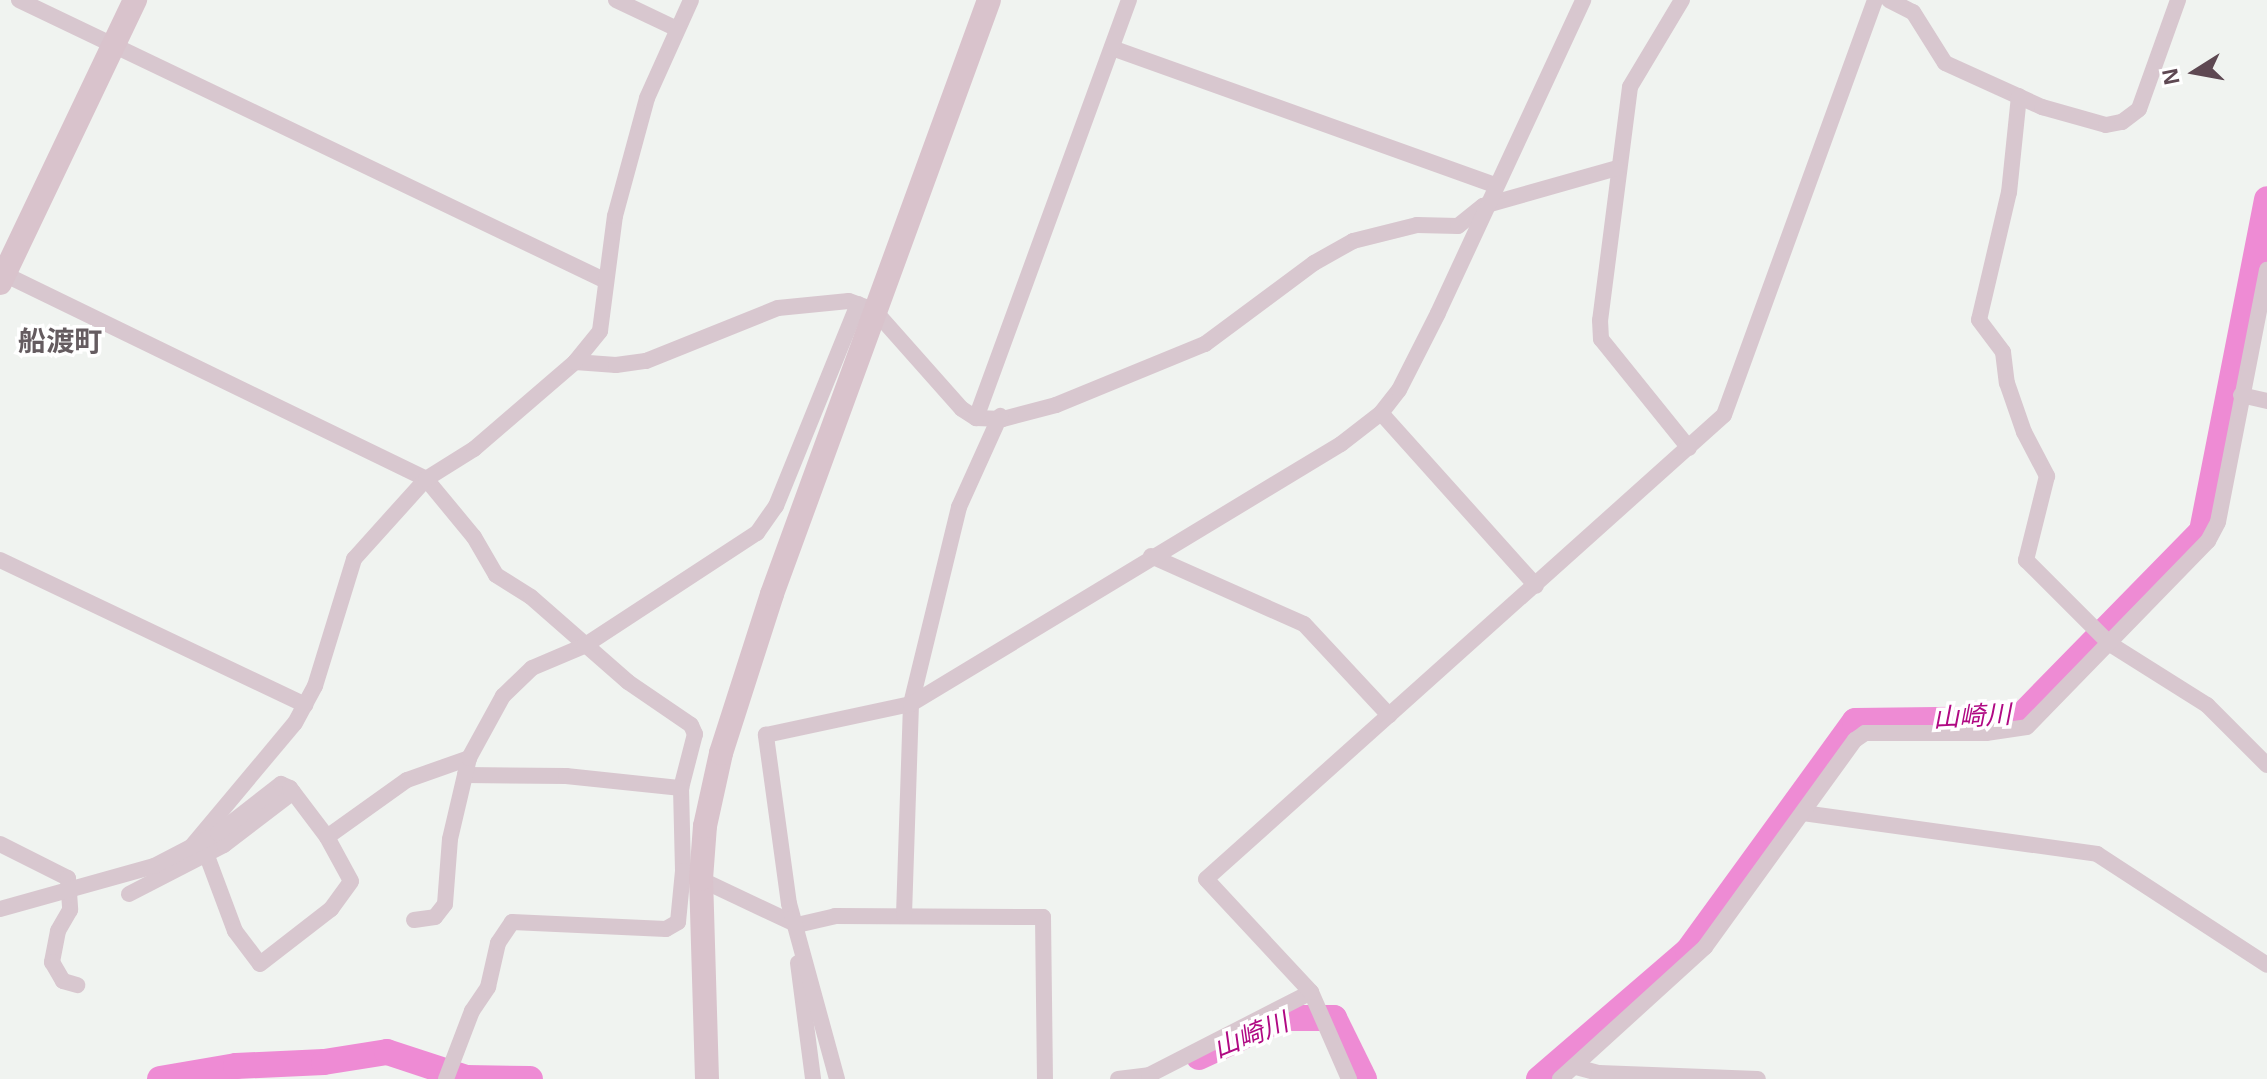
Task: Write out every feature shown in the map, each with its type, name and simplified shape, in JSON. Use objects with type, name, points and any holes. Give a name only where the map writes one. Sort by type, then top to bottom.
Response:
[{"type":"street","points":[[19,0],[604,280]]},
{"type":"street","points":[[135,0],[1,277],[426,479],[474,537],[496,575],[531,597],[584,646],[691,725],[695,734],[681,788],[692,875],[707,1079]]},
{"type":"street","points":[[616,0],[675,28]]},
{"type":"street","points":[[192,846],[305,705],[350,565],[426,479],[474,449],[575,362],[600,331],[604,280],[647,98],[675,28],[691,0]]},
{"type":"street","points":[[414,920],[435,917],[445,904],[450,839],[469,758],[515,679],[584,646],[741,544],[768,520],[866,307],[989,0]]},
{"type":"street","points":[[976,418],[1129,0]]},
{"type":"street","points":[[837,1079],[789,904],[766,735],[911,704],[1151,556],[1341,444],[1381,413],[1399,390],[1438,313],[1483,206],[1583,0]]},
{"type":"street","points":[[1682,0],[1630,87],[1617,168],[1601,339],[1689,448]]},
{"type":"street","points":[[1349,1079],[1311,992],[1206,879],[1724,415],[1739,382],[1875,0]]},
{"type":"street","points":[[1889,0],[1913,12],[1945,63],[2019,96],[2099,124],[2122,122],[2139,109],[2148,93],[2178,0]]},
{"type":"street","points":[[1112,48],[1494,185]]},
{"type":"street","points":[[2019,96],[2009,192],[1979,320],[2003,352],[2020,420],[2047,476],[2026,560],[2110,643],[2207,705],[2267,765]]},
{"type":"street","points":[[575,362],[616,365],[646,361],[778,308],[866,307],[962,409],[976,418],[1000,416],[1056,405],[1205,344],[1314,263],[1353,241],[1417,225],[1458,226],[1483,206],[1617,168]]},
{"type":"street","points":[[1560,1079],[1696,958],[1865,733],[1986,733],[2027,727],[2215,530],[2267,270]]},
{"type":"street","points":[[448,1074],[472,1011],[488,987],[498,943],[512,922],[666,929],[678,922],[705,826],[721,753],[866,307]]},
{"type":"street","points":[[2241,395],[2267,401]]},
{"type":"street","points":[[1381,413],[1536,586]]},
{"type":"street","points":[[904,915],[911,704],[959,507],[1000,416]]},
{"type":"street","points":[[1151,556],[1304,624],[1389,715]]},
{"type":"street","points":[[0,560],[305,705]]},
{"type":"street","points":[[327,837],[407,780],[469,758]]},
{"type":"street","points":[[465,775],[566,776],[681,788]]},
{"type":"street","points":[[0,909],[154,866],[218,833],[281,784],[293,792],[327,837],[351,881],[331,909],[260,964],[235,931],[207,856]]},
{"type":"street","points":[[129,894],[207,856],[293,792]]},
{"type":"street","points":[[1803,813],[2097,854],[2267,965]]},
{"type":"street","points":[[0,844],[68,878],[70,910],[58,931],[52,962],[63,981],[77,985]]},
{"type":"street","points":[[692,875],[797,925],[835,916],[1043,917],[1045,1079]]},
{"type":"street","points":[[797,925],[813,1079]]},
{"type":"street","points":[[1118,1079],[1149,1075],[1311,992]]},
{"type":"street","points":[[1576,1067],[1599,1073],[1758,1079]]},
{"type":"waterway","name":"山崎川","points":[[1539,1079],[1688,951],[1855,721],[2018,719],[2202,531],[2267,199]]},
{"type":"waterway","name":"山崎川","points":[[1199,1057],[1283,1018],[1334,1018],[1364,1079]]},
{"type":"waterway","name":"山崎川","points":[[160,1079],[236,1066],[324,1062],[387,1052],[466,1078],[530,1079]]},
{"type":"district","name":"船渡町","points":[[60,342]]}]
